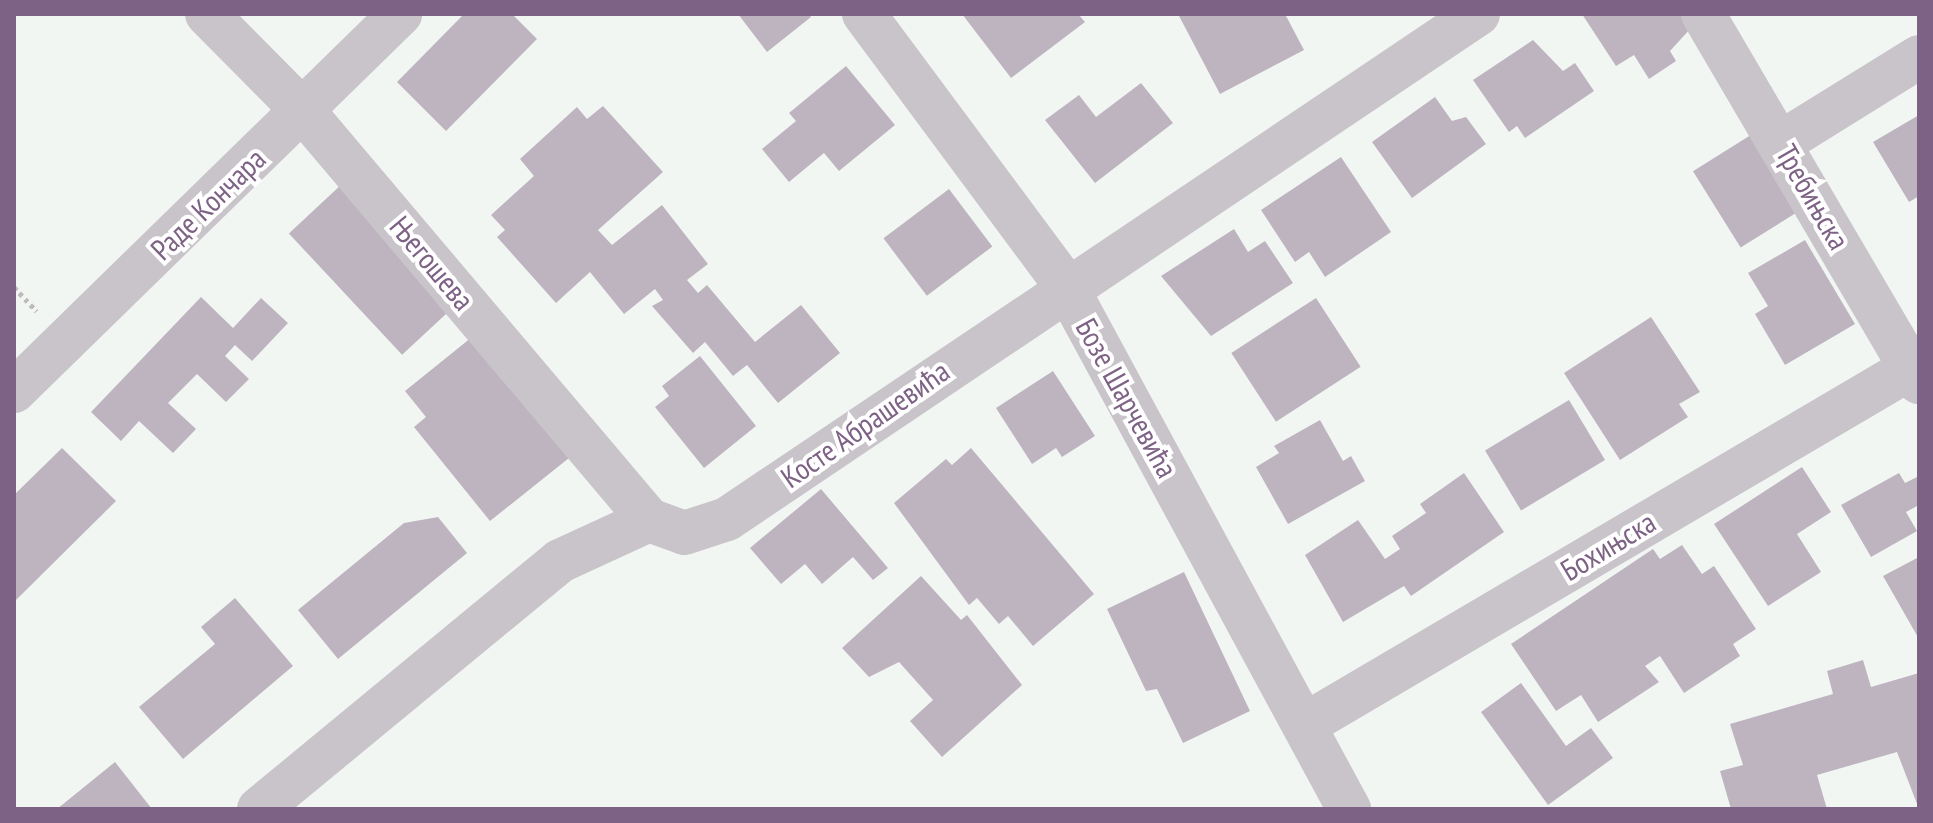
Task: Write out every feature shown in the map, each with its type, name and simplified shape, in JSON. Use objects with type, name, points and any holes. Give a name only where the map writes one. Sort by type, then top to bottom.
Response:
[{"type":"street","name":"Његошева","points":[[207,14],[304,112],[649,520]]},
{"type":"street","name":"Раде Кончара","points":[[14,391],[304,112],[400,14]]},
{"type":"street","name":"Бозе Шарчевића","points":[[864,14],[1066,286],[1306,724],[1349,809]]},
{"type":"street","name":"Косте Абрашевића","points":[[649,520],[684,533],[727,519],[1066,286],[1478,14]]},
{"type":"street","name":"Требињска","points":[[1703,14],[1782,142],[1915,375]]},
{"type":"street","points":[[1782,142],[1919,57]]},
{"type":"street","name":"Бохињска","points":[[1306,724],[1915,375]]},
{"type":"street","points":[[259,809],[560,561],[649,520]]},
{"type":"building","points":[[464,14],[512,14],[537,39],[446,131],[397,82]]},
{"type":"building","points":[[738,14],[809,14],[811,17],[767,52]]},
{"type":"building","points":[[962,14],[1078,14],[1085,22],[1011,78]]},
{"type":"building","points":[[1178,14],[1285,14],[1304,50],[1220,94]]},
{"type":"building","points":[[1582,14],[1681,14],[1691,28],[1670,51],[1676,61],[1649,79],[1634,55],[1616,66]]},
{"type":"building","points":[[1533,40],[1563,71],[1575,63],[1594,91],[1525,138],[1517,126],[1509,132],[1473,80]]},
{"type":"building","points":[[846,66],[895,125],[839,171],[824,153],[789,182],[762,149],[796,121],[789,113]]},
{"type":"building","points":[[1141,83],[1173,123],[1095,183],[1045,120],[1079,95],[1096,117]]},
{"type":"building","points":[[1435,97],[1452,121],[1466,117],[1486,144],[1412,198],[1372,142]]},
{"type":"building","points":[[603,106],[663,172],[598,230],[612,245],[662,205],[708,264],[687,280],[698,293],[707,285],[755,342],[801,305],[840,353],[778,403],[747,365],[733,376],[705,342],[693,353],[652,306],[663,300],[655,289],[624,314],[590,272],[556,303],[497,237],[505,230],[491,215],[534,176],[520,159],[577,107],[587,119]]},
{"type":"building","points":[[1919,115],[1919,196],[1909,202],[1873,142]]},
{"type":"building","points":[[1754,133],[1802,209],[1741,247],[1693,171]]},
{"type":"building","points":[[1341,157],[1391,232],[1325,277],[1309,252],[1295,262],[1261,210]]},
{"type":"building","points":[[343,183],[456,304],[402,355],[289,233]]},
{"type":"building","points":[[949,189],[992,247],[927,296],[884,238]]},
{"type":"building","points":[[1234,229],[1248,252],[1265,241],[1293,283],[1211,336],[1161,276]]},
{"type":"building","points":[[1805,240],[1855,324],[1785,365],[1755,314],[1768,306],[1748,273]]},
{"type":"building","points":[[201,297],[233,328],[261,298],[288,323],[252,361],[235,345],[225,356],[249,379],[226,402],[197,374],[168,403],[196,429],[173,453],[139,421],[121,441],[91,412]]},
{"type":"building","points":[[1316,298],[1361,367],[1276,422],[1231,353]]},
{"type":"building","points":[[1651,317],[1700,392],[1679,404],[1688,417],[1620,460],[1564,373]]},
{"type":"building","points":[[472,337],[569,458],[490,521],[414,427],[426,417],[405,391]]},
{"type":"building","points":[[700,356],[756,426],[704,468],[655,407],[669,396],[662,386]]},
{"type":"building","points":[[1053,371],[1095,436],[1062,457],[1056,448],[1032,464],[996,408]]},
{"type":"building","points":[[1569,400],[1605,460],[1521,510],[1485,450]]},
{"type":"building","points":[[1320,420],[1343,461],[1351,456],[1365,481],[1288,524],[1256,467],[1279,453],[1274,446]]},
{"type":"building","points":[[62,448],[116,501],[14,602],[14,495]]},
{"type":"building","points":[[971,448],[1094,594],[1033,646],[1008,616],[999,624],[977,598],[969,605],[894,503],[946,459],[952,465]]},
{"type":"building","points":[[1802,467],[1831,512],[1797,534],[1821,572],[1768,606],[1714,524]]},
{"type":"building","points":[[1464,473],[1504,532],[1411,596],[1404,586],[1343,622],[1305,555],[1358,520],[1385,559],[1400,549],[1392,536],[1426,513],[1420,504]]},
{"type":"building","points":[[1899,473],[1905,483],[1919,476],[1919,505],[1906,512],[1917,531],[1871,557],[1841,505]]},
{"type":"building","points":[[821,489],[888,568],[873,580],[853,557],[822,584],[805,564],[781,584],[750,548]]},
{"type":"building","points":[[438,517],[467,553],[338,659],[298,610],[404,523]]},
{"type":"building","points":[[1682,545],[1702,574],[1714,566],[1756,629],[1733,644],[1740,656],[1684,693],[1660,656],[1645,666],[1659,682],[1598,722],[1581,695],[1556,711],[1511,644],[1653,549],[1660,559]]},
{"type":"building","points":[[1919,557],[1919,639],[1883,576]]},
{"type":"building","points":[[1184,572],[1250,711],[1183,743],[1157,689],[1146,691],[1107,609]]},
{"type":"building","points":[[921,576],[961,620],[967,615],[1022,685],[942,757],[910,721],[933,700],[899,662],[869,677],[842,648]]},
{"type":"building","points":[[235,598],[293,666],[183,759],[139,707],[215,644],[201,627]]},
{"type":"building","points":[[1863,660],[1871,687],[1919,673],[1919,809],[1897,752],[1817,775],[1827,809],[1731,809],[1720,771],[1743,765],[1730,724],[1833,694],[1827,671]]},
{"type":"building","points":[[1521,683],[1566,746],[1591,728],[1613,758],[1548,805],[1481,712]]},
{"type":"building","points":[[115,762],[152,809],[57,809]]}]
